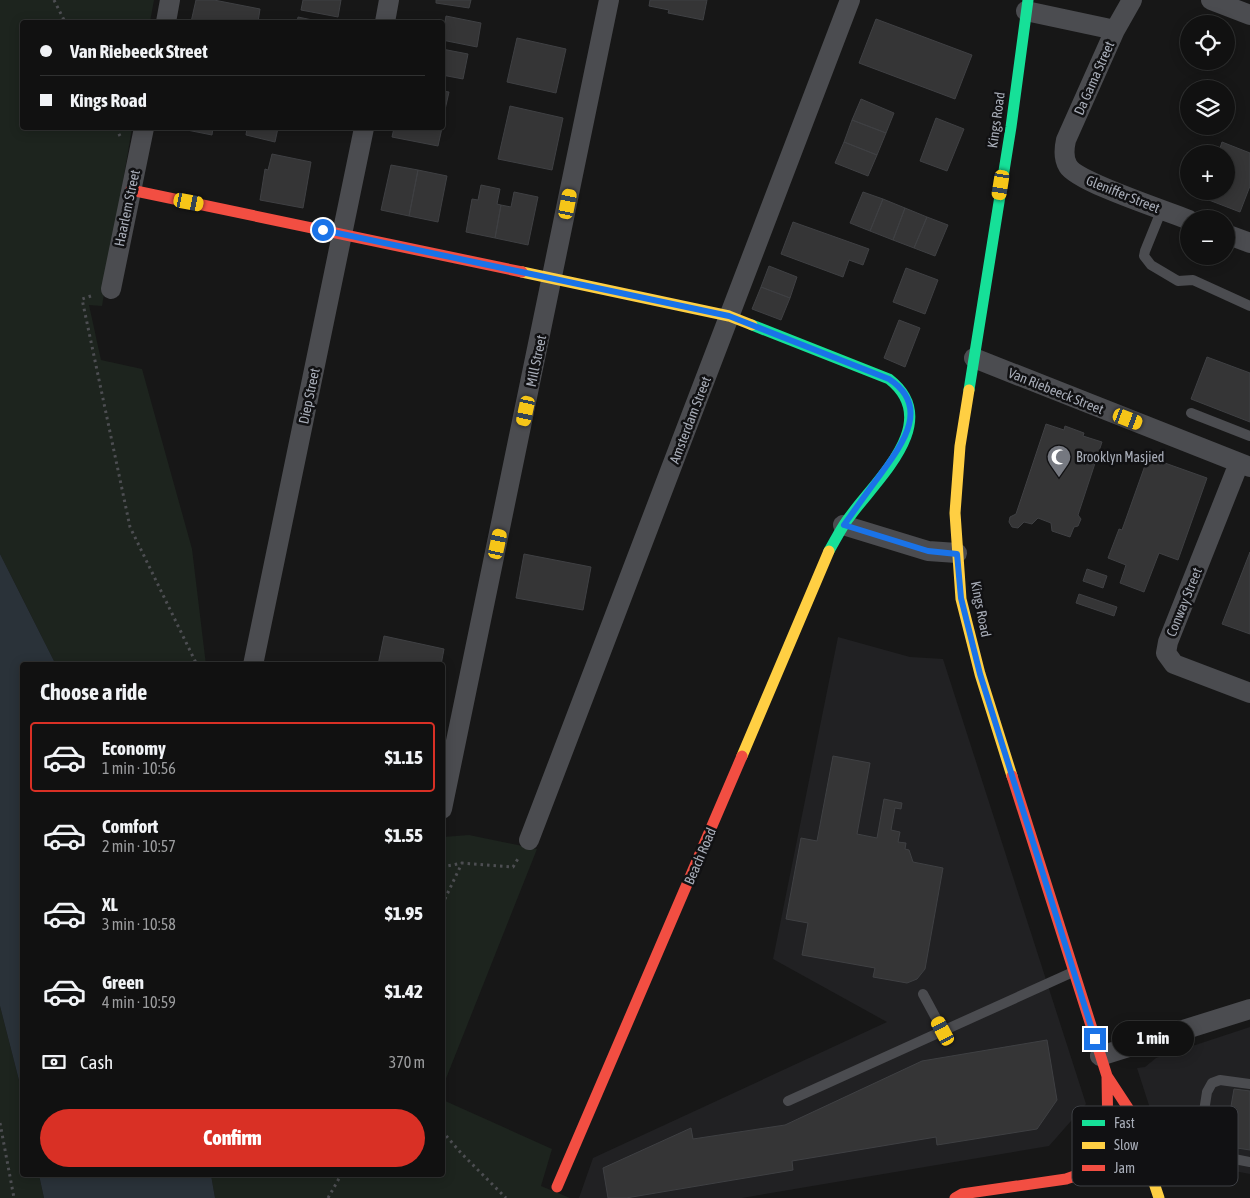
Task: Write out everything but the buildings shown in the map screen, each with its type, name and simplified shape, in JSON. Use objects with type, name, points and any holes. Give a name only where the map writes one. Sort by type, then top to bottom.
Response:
[{"type":"street","points":[[166,20],[170,0]]},
{"type":"street","points":[[385,20],[390,0]]},
{"type":"street","name":"Mill Street","points":[[445,796],[610,0]]},
{"type":"street","name":"Amsterdam Street","points":[[529,840],[850,0]]},
{"type":"street","name":"Da Gama Street","points":[[1064,158],[1066,140],[1116,30],[1132,0]]},
{"type":"street","points":[[1211,0],[1250,15]]},
{"type":"street","points":[[1027,5],[1116,30]]},
{"type":"street","name":"Kings Road","points":[[1027,5],[1011,127],[956,483],[957,554],[961,598],[980,674],[1100,1056],[1107,1076],[1127,1106]]},
{"type":"street","name":"Haarlem Street","points":[[111,289],[144,130]]},
{"type":"street","name":"Diep Street","points":[[254,662],[364,130]]},
{"type":"street","name":"Gleniffer Street","points":[[1064,158],[1068,167],[1075,174],[1180,216]]},
{"type":"street","points":[[131,190],[729,316]]},
{"type":"street","points":[[1235,238],[1250,244]]},
{"type":"street","name":"Beach Road","points":[[557,1187],[692,876],[825,559],[844,525],[907,436],[910,416],[909,406],[902,391],[889,379],[729,316]]},
{"type":"street","name":"Van Riebeeck Street","points":[[974,358],[1245,465]]},
{"type":"street","name":"Conway Street","points":[[1245,465],[1168,642],[1166,653],[1174,664],[1250,693]]},
{"type":"street","points":[[844,525],[928,551],[957,554]]},
{"type":"street","points":[[1100,1056],[1250,1010]]},
{"type":"street","points":[[1107,1076],[1107,1106]]},
{"type":"street","points":[[955,1198],[962,1194],[1072,1177]]},
{"type":"street","name":"Kings Road","points":[[1155,1186],[1159,1198]]},
{"type":"lane","points":[[1162,209],[1145,252],[1144,258],[1148,263],[1178,280],[1193,280],[1249,309]]},
{"type":"lane","points":[[1191,413],[1250,436]]},
{"type":"lane","points":[[788,1101],[1074,972]]},
{"type":"lane","points":[[924,994],[943,1031]]},
{"type":"lane","points":[[1205,1106],[1207,1092],[1212,1083],[1220,1080],[1250,1084]]},
{"type":"path","points":[[54,0],[64,20]]},
{"type":"path","points":[[111,289],[82,299],[130,527],[196,662]]},
{"type":"path","points":[[445,866],[462,863],[513,867],[529,840]]},
{"type":"path","points":[[445,899],[462,863]]},
{"type":"path","points":[[0,1123],[14,1198]]},
{"type":"path","points":[[445,1135],[461,1154],[506,1198]]},
{"type":"path","points":[[328,1198],[340,1177]]},
{"type":"shaded area","points":[[0,0],[154,0],[150,20],[20,20],[20,130],[132,130],[102,306],[89,305],[101,360],[142,369],[192,549],[206,662],[54,662],[0,554]]},
{"type":"shaded area","points":[[0,554],[54,662],[20,662],[20,1084],[0,1006]]},
{"type":"shaded area","points":[[838,637],[910,657],[943,659],[1086,1104],[1084,1106],[1072,1106],[1072,1120],[1049,1146],[742,1198],[579,1198],[593,1158],[887,1022],[773,959]]},
{"type":"shaded area","points":[[469,835],[537,849],[445,1081],[445,837]]},
{"type":"shaded area","points":[[0,1006],[20,1084],[20,1177],[39,1177],[44,1198],[0,1198]]},
{"type":"shaded area","points":[[1250,1027],[1250,1174],[1238,1172],[1238,1106],[1149,1106],[1137,1068],[1145,1067],[1156,1058]]},
{"type":"shaded area","points":[[445,1101],[552,1149],[541,1186],[570,1198],[215,1198],[211,1177],[445,1177]]},
{"type":"shaded area","points":[[39,1177],[211,1177],[215,1198],[44,1198]]},
{"type":"traffic: fast","points":[[969,390],[1011,127],[1028,0]]},
{"type":"traffic: fast","points":[[752,325],[889,379],[904,395],[910,413],[908,431],[900,449],[889,467],[848,519],[829,551]]},
{"type":"traffic: slow","points":[[522,272],[729,316],[752,325]]},
{"type":"traffic: slow","points":[[969,390],[960,446],[955,513],[961,599],[980,674],[1012,776]]},
{"type":"traffic: slow","points":[[742,756],[829,551]]},
{"type":"traffic: slow","points":[[1155,1186],[1159,1198]]},
{"type":"traffic: jam","points":[[131,190],[522,272]]},
{"type":"traffic: jam","points":[[557,1187],[742,756]]},
{"type":"traffic: jam","points":[[1012,776],[1107,1076],[1127,1106]]},
{"type":"traffic: jam","points":[[1107,1076],[1107,1106]]},
{"type":"traffic: jam","points":[[955,1198],[962,1194],[1072,1177]]},
{"type":"place","name":"Brooklyn Masjied","points":[[1059,478]]},
{"type":"route","points":[[323,230],[729,316],[889,379],[899,386],[909,406],[910,426],[907,436],[844,525],[928,551],[957,554],[961,598],[980,674],[1095,1039]]}]
